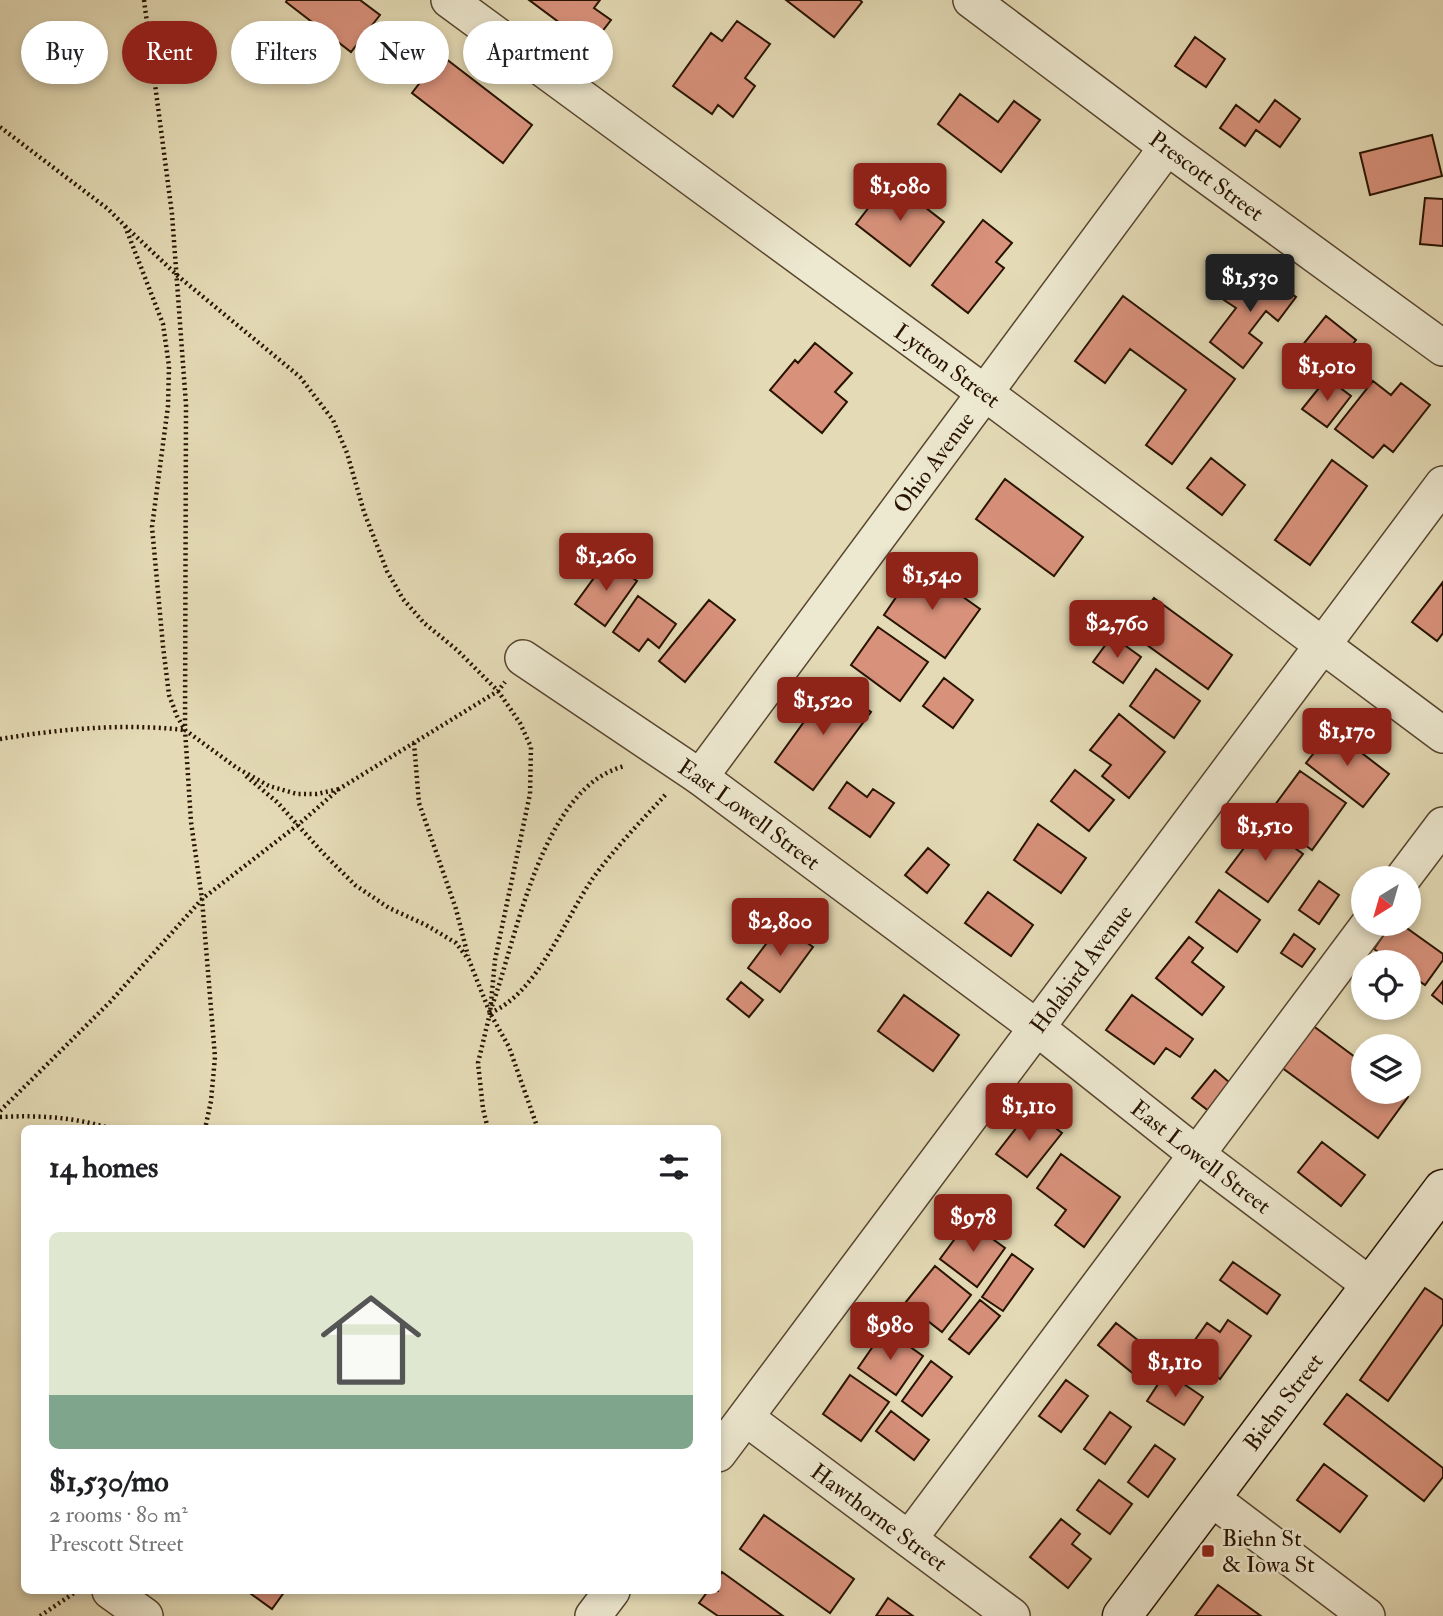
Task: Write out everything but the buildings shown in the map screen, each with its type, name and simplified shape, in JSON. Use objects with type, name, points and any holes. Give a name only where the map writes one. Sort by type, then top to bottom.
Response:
[{"type":"street","name":"Lytton Street","points":[[449,0],[985,393],[1443,735]]},
{"type":"street","name":"Prescott Street","points":[[971,0],[1443,348]]},
{"type":"street","name":"Ohio Avenue","points":[[685,766],[985,393],[1167,147]]},
{"type":"street","name":"Holabird Avenue","points":[[721,1450],[1443,484]]},
{"type":"street","name":"East Lowell Street","points":[[523,657],[685,766],[1036,1027],[1196,1154],[1370,1285]]},
{"type":"street","points":[[1412,866],[1443,825]]},
{"type":"street","points":[[909,1539],[1359,936]]},
{"type":"street","name":"Biehn Street","points":[[1122,1616],[1370,1285],[1438,1208]]},
{"type":"street","name":"Hawthorne Street","points":[[746,1418],[1012,1616]]},
{"type":"street","points":[[1210,1498],[1367,1616]]},
{"type":"street","points":[[114,1594],[145,1616]]},
{"type":"street","points":[[593,1616],[610,1594]]},
{"type":"path","points":[[144,0],[178,276],[186,405],[185,730],[191,822],[202,900],[215,1057],[206,1125]]},
{"type":"path","points":[[0,127],[108,209],[178,276],[300,377],[333,421],[347,453],[364,512],[387,571],[402,599],[424,624],[457,650],[498,691],[520,723],[531,747],[530,794],[495,960],[490,1013]]},
{"type":"path","points":[[125,226],[163,324],[169,366],[168,406],[152,527],[169,695],[185,730],[237,768],[277,802],[355,885],[389,908],[456,943],[469,960]]},
{"type":"path","points":[[0,1111],[110,1002],[202,900],[340,789],[498,691],[523,657]]},
{"type":"path","points":[[0,740],[46,731],[89,728],[185,730]]},
{"type":"path","points":[[414,743],[419,803],[456,909],[469,960],[490,1013],[509,1047],[537,1125]]},
{"type":"path","points":[[487,1125],[478,1063],[490,1013],[507,966],[533,873],[564,814],[587,786],[610,769],[635,763],[685,766]]},
{"type":"path","points":[[490,1013],[504,1007],[521,991],[544,960],[594,877],[685,766]]},
{"type":"path","points":[[237,768],[269,786],[297,794],[317,794],[340,789]]},
{"type":"path","points":[[0,1117],[46,1117],[83,1120],[99,1125]]},
{"type":"path","points":[[40,1616],[73,1594]]},
{"type":"place","name":"Biehn St & Iowa St","points":[[1208,1551]]}]
